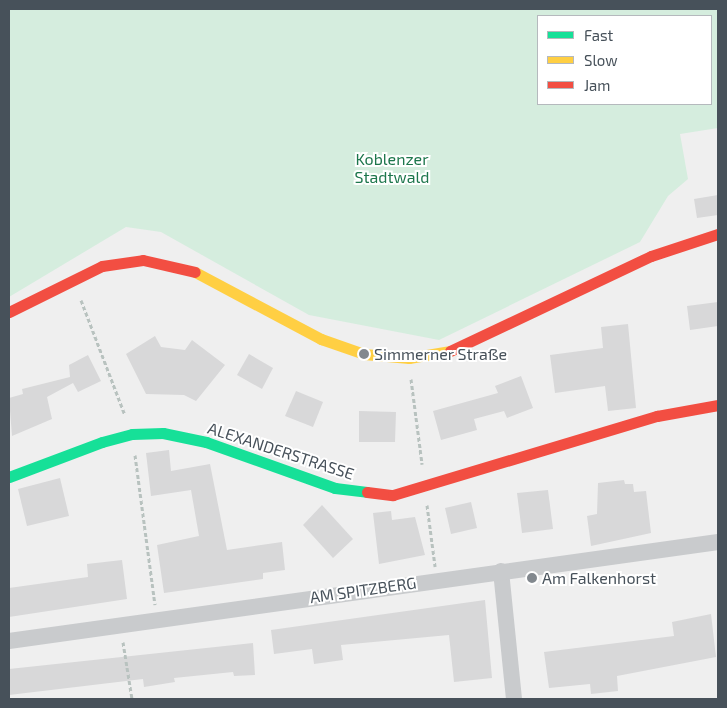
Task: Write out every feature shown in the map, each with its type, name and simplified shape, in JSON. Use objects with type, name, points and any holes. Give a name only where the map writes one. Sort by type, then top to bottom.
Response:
[{"type":"street","points":[[9,312],[102,266],[143,260],[174,264],[212,278],[321,339],[364,354],[408,358],[444,353],[497,332],[651,256],[718,234]]},
{"type":"street","name":"ALEXANDERSTRASSE","points":[[9,477],[117,438],[163,433],[206,442],[335,488],[393,495],[658,416],[718,405]]},
{"type":"street","name":"AM SPITZBERG","points":[[9,641],[718,542]]},
{"type":"street","points":[[501,571],[514,699]]},
{"type":"path","points":[[148,548],[157,621]]},
{"type":"path","points":[[121,626],[132,699]]},
{"type":"green space","name":"Koblenzer Stadtwald","points":[[9,9],[718,9],[718,128],[680,134],[688,179],[668,196],[640,242],[439,340],[309,315],[161,232],[126,227],[9,297]]},
{"type":"building","points":[[718,195],[718,215],[697,218],[694,199]]},
{"type":"building","points":[[718,302],[718,326],[690,330],[687,306]]},
{"type":"building","points":[[628,324],[636,408],[608,411],[605,386],[555,393],[550,355],[603,348],[601,327]]},
{"type":"building","points":[[155,336],[161,347],[185,350],[192,340],[225,365],[196,401],[184,395],[146,394],[126,354]]},
{"type":"building","points":[[249,354],[273,368],[262,389],[237,375]]},
{"type":"building","points":[[88,355],[101,381],[78,392],[73,383],[47,397],[52,419],[12,436],[9,398],[23,394],[22,389],[70,377],[69,365]]},
{"type":"building","points":[[521,376],[533,408],[507,418],[504,411],[474,419],[477,430],[441,440],[433,411],[498,393],[495,386]]},
{"type":"building","points":[[296,391],[323,402],[313,427],[285,416]]},
{"type":"building","points":[[359,411],[396,412],[395,442],[359,442]]},
{"type":"building","points":[[169,450],[171,471],[210,464],[227,550],[282,542],[285,570],[263,573],[263,579],[164,593],[157,545],[199,536],[191,490],[151,496],[146,453]]},
{"type":"building","points":[[60,478],[69,516],[27,526],[18,489]]},
{"type":"building","points":[[624,480],[625,484],[633,484],[634,492],[646,491],[651,533],[591,546],[587,516],[597,514],[598,483]]},
{"type":"building","points":[[548,490],[553,529],[522,533],[517,493]]},
{"type":"building","points":[[471,502],[477,528],[451,534],[445,508]]},
{"type":"building","points":[[322,505],[353,539],[333,558],[303,525]]},
{"type":"building","points":[[391,511],[392,520],[415,517],[425,555],[379,564],[373,513]]},
{"type":"building","points":[[122,560],[127,599],[9,617],[9,588],[88,577],[87,564]]},
{"type":"building","points":[[485,600],[492,678],[454,682],[449,635],[341,645],[343,660],[314,664],[312,649],[274,654],[271,630]]},
{"type":"building","points":[[711,614],[716,657],[617,676],[618,691],[591,694],[590,684],[549,688],[544,652],[674,636],[672,622]]},
{"type":"building","points":[[253,643],[255,675],[234,676],[233,672],[174,678],[175,682],[144,687],[143,679],[9,695],[9,669]]},
{"type":"traffic: fast","points":[[9,477],[102,442],[132,434],[163,433],[206,442],[335,488],[367,492]]},
{"type":"traffic: slow","points":[[195,272],[321,339],[364,354],[409,358],[450,351]]},
{"type":"traffic: jam","points":[[450,351],[651,256],[718,234]]},
{"type":"traffic: jam","points":[[9,312],[102,266],[143,260],[195,272]]},
{"type":"traffic: jam","points":[[367,492],[393,495],[657,416],[718,405]]},
{"type":"place","name":"Simmerner Straße","points":[[364,354]]},
{"type":"place","name":"Am Falkenhorst","points":[[532,578]]}]
